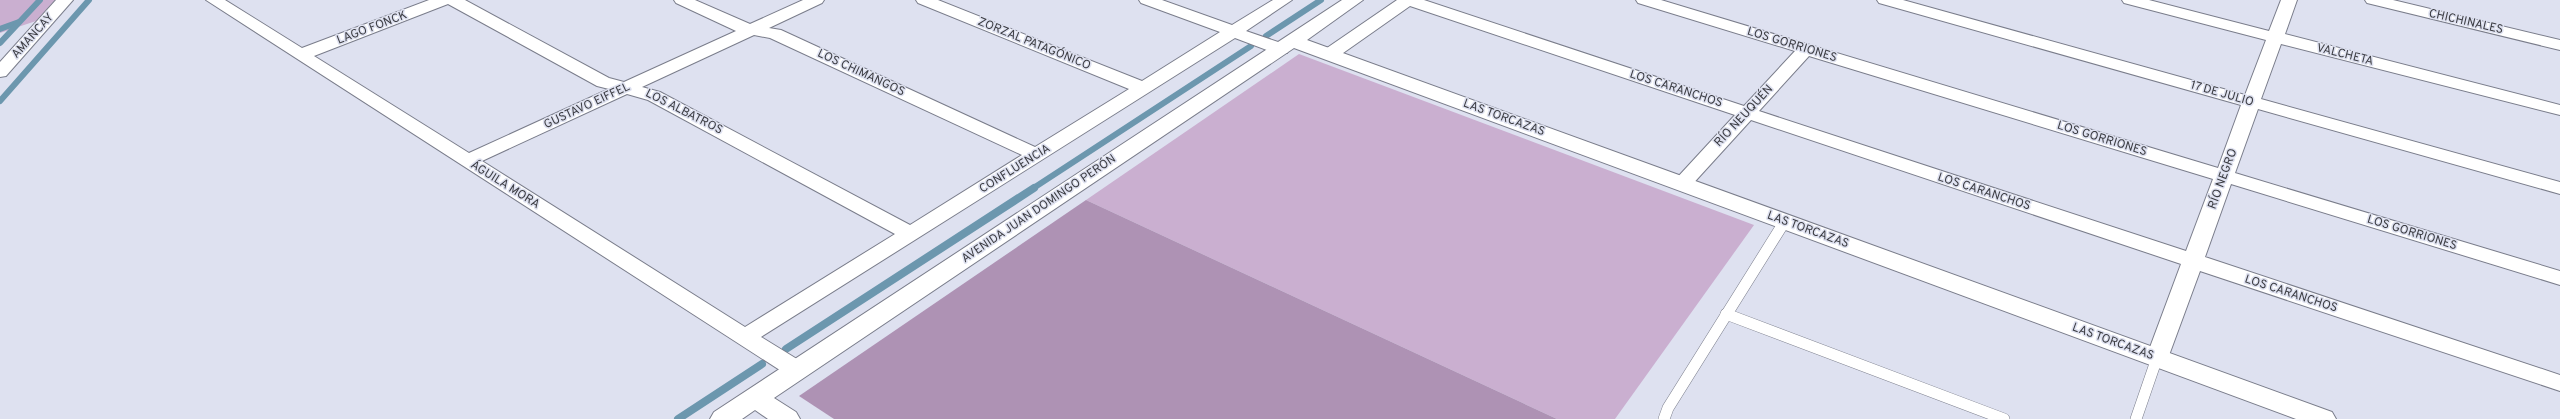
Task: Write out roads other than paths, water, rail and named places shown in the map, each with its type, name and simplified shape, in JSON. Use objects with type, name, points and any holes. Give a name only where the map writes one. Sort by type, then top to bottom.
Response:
[{"type":"street","name":"AMANCAY","points":[[0,72],[65,0]]},
{"type":"street","name":"ÁGUILA MORA","points":[[214,0],[797,370]]},
{"type":"street","name":"LAGO FONCK","points":[[300,55],[444,0]]},
{"type":"street","name":"LOS ALBATROS","points":[[453,0],[599,79],[654,96],[911,234]]},
{"type":"street","name":"LOS CHIMANGOS","points":[[682,0],[737,26],[775,34],[1037,155]]},
{"type":"street","name":"GUSTAVO EIFFEL","points":[[467,161],[816,0]]},
{"type":"street","name":"ZORZAL PATAGÓNICO","points":[[924,0],[1143,88]]},
{"type":"street","name":"LAS TORCAZAS","points":[[1147,0],[1233,32],[1330,54],[2324,419]]},
{"type":"street","name":"CONFLUENCIA","points":[[745,337],[1284,0]]},
{"type":"street","name":"AVENIDA JUAN DOMINGO PERÓN","points":[[723,419],[1354,0]]},
{"type":"street","points":[[1330,54],[1408,0]]},
{"type":"street","name":"LOS CARANCHOS","points":[[1408,0],[2560,383]]},
{"type":"street","name":"LOS GORRIONES","points":[[1644,0],[2560,278]]},
{"type":"street","name":"17 DE JULIO","points":[[1885,0],[2560,188]]},
{"type":"street","name":"VALCHETA","points":[[2130,0],[2560,110]]},
{"type":"street","name":"RÍO NEGRO","points":[[2157,358],[2289,0]]},
{"type":"street","name":"CHICHINALES","points":[[2373,0],[2560,45]]},
{"type":"street","name":"RÍO NEUQUÉN","points":[[1682,184],[1806,49]]},
{"type":"street","points":[[755,398],[787,419]]},
{"type":"lane","points":[[1664,419],[1668,408],[1784,221]]},
{"type":"lane","points":[[1726,314],[2004,419]]},
{"type":"lane","points":[[2136,419],[2157,358]]},
{"type":"waterway","points":[[0,43],[40,0]]},
{"type":"waterway","points":[[0,101],[89,0]]},
{"type":"waterway","points":[[1266,36],[1321,0]]},
{"type":"waterway","points":[[0,29],[19,22]]},
{"type":"waterway","points":[[1032,189],[1251,46]]},
{"type":"waterway","points":[[786,349],[1034,188]]},
{"type":"waterway","points":[[678,419],[762,364]]}]
